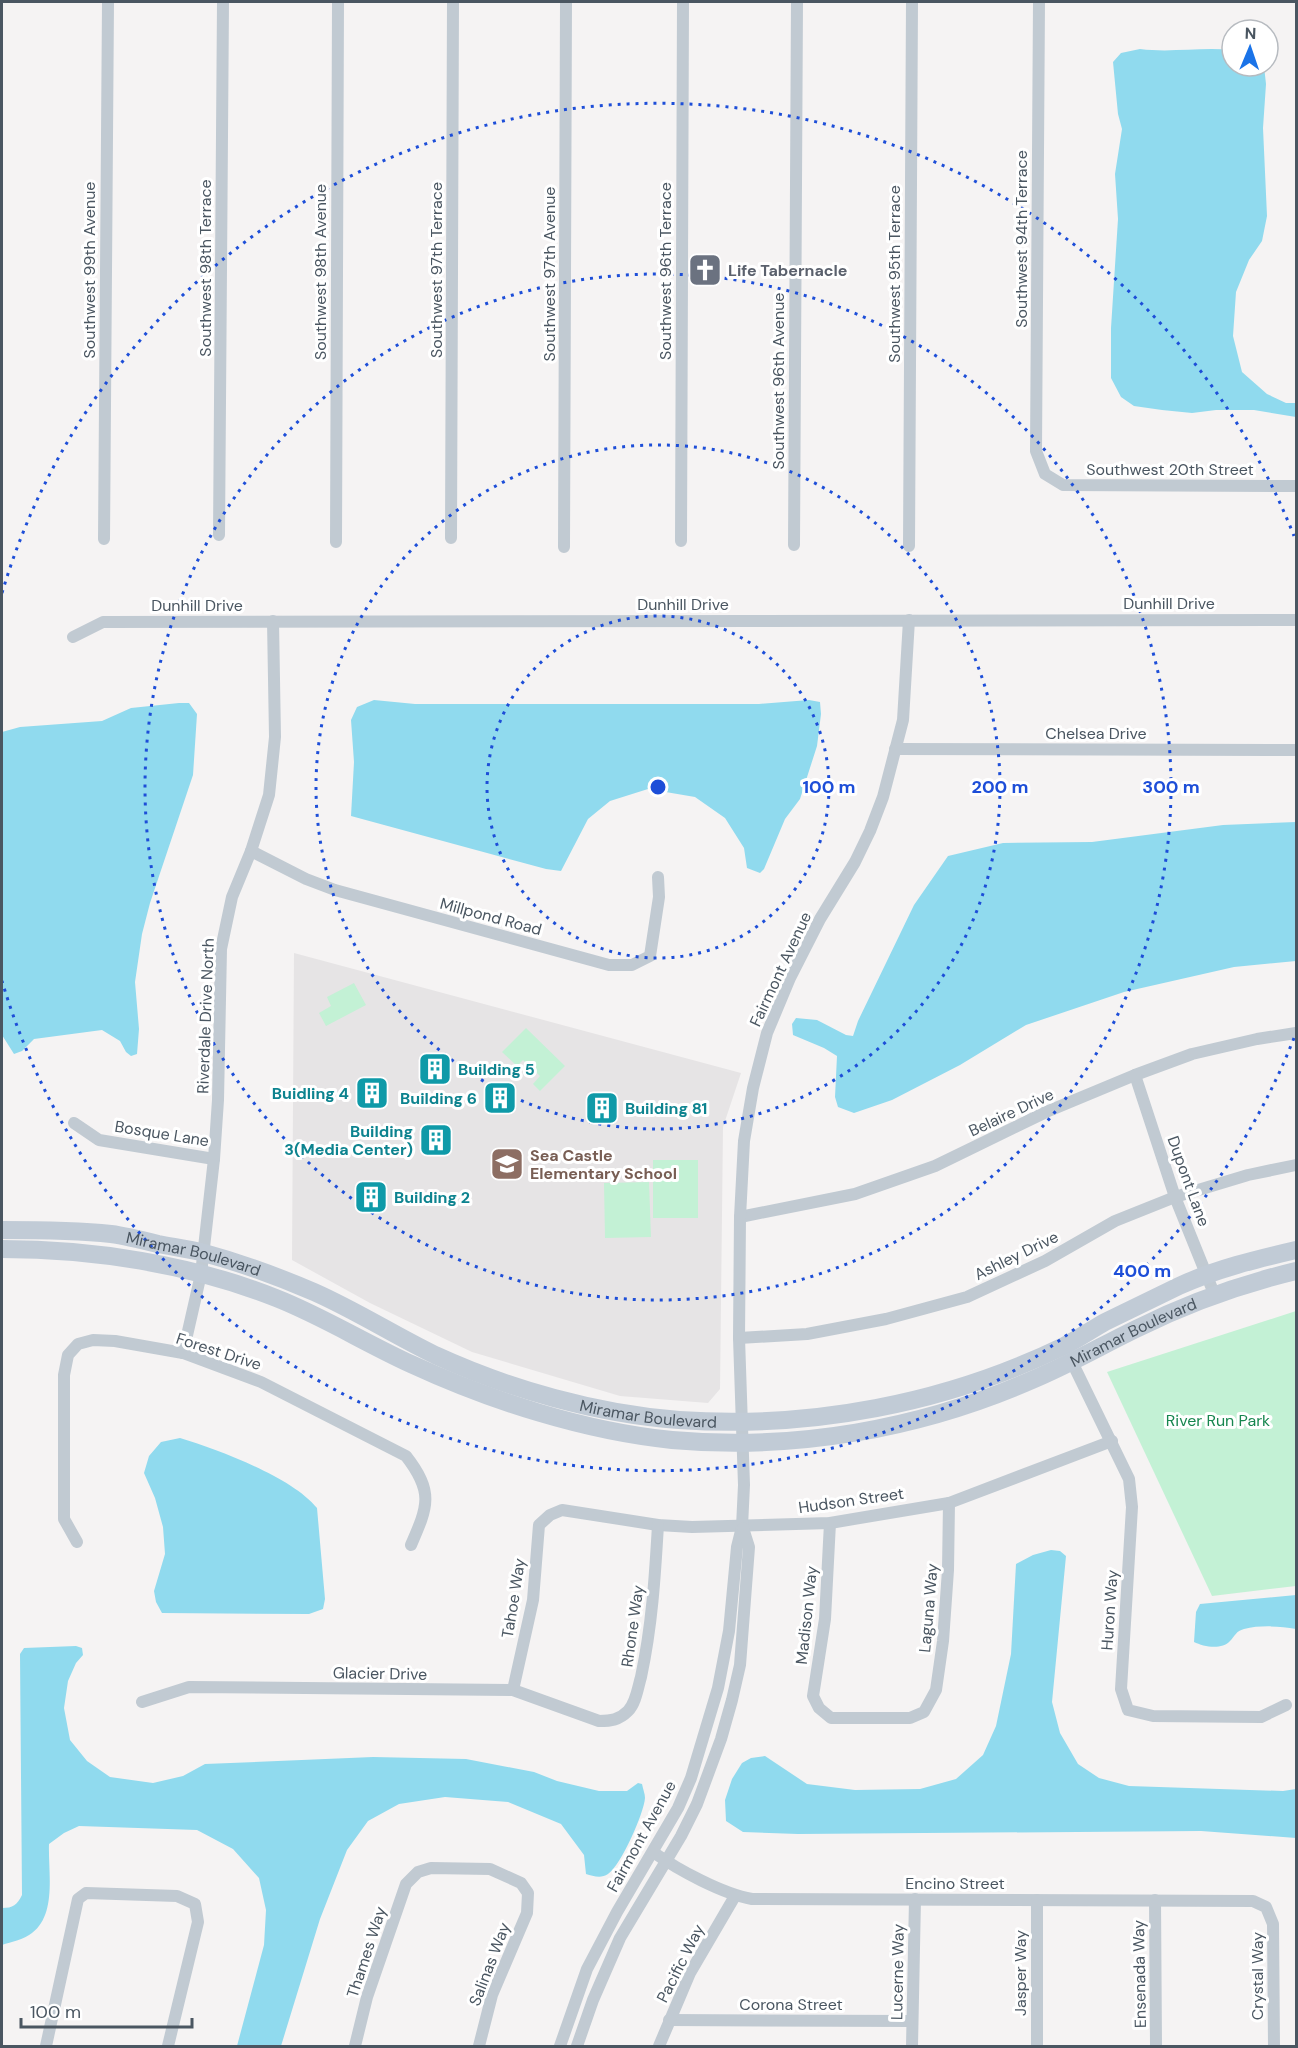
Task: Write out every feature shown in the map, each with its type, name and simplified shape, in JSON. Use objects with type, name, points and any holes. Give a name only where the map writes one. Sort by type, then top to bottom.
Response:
[{"type":"street","name":"Southwest 99th Avenue","points":[[104,539],[108,2]]},
{"type":"street","name":"Southwest 98th Terrace","points":[[219,535],[223,2]]},
{"type":"street","name":"Southwest 98th Avenue","points":[[336,542],[338,2]]},
{"type":"street","name":"Southwest 97th Terrace","points":[[451,538],[453,2]]},
{"type":"street","name":"Southwest 97th Avenue","points":[[564,547],[566,2]]},
{"type":"street","name":"Southwest 96th Terrace","points":[[681,541],[683,2]]},
{"type":"street","name":"Southwest 96th Avenue","points":[[794,545],[797,2]]},
{"type":"street","name":"Southwest 95th Terrace","points":[[909,546],[912,2]]},
{"type":"street","name":"Southwest 94th Terrace","points":[[1039,2],[1036,451],[1045,474]]},
{"type":"street","name":"Southwest 20th Street","points":[[1045,474],[1063,485],[1296,486]]},
{"type":"street","name":"Fairmont Avenue","points":[[561,2046],[587,1969],[678,1808],[691,1778],[717,1688],[729,1631],[737,1547],[742,1527],[744,1485],[739,1338],[740,1217],[744,1141],[753,1088],[767,1033],[790,978],[820,919],[855,862],[883,797],[903,720],[909,620]]},
{"type":"street","name":"Dunhill Drive","points":[[73,637],[103,621],[1296,620]]},
{"type":"street","name":"Riverdale Drive North","points":[[183,1353],[201,1274],[214,1159],[218,1100],[221,949],[232,897],[251,851],[269,795],[275,737],[273,621]]},
{"type":"street","name":"Chelsea Drive","points":[[895,749],[1296,750]]},
{"type":"street","name":"Millpond Road","points":[[251,851],[306,879],[335,890],[609,965],[632,965],[650,956],[659,897],[658,877]]},
{"type":"street","name":"Belaire Drive","points":[[740,1217],[855,1194],[935,1166],[1046,1112],[1192,1054],[1296,1033]]},
{"type":"street","name":"Dupont Lane","points":[[1135,1075],[1175,1197],[1215,1296]]},
{"type":"street","name":"Bosque Lane","points":[[74,1123],[99,1140],[214,1159]]},
{"type":"street","name":"Ashley Drive","points":[[739,1338],[807,1334],[886,1319],[967,1297],[1045,1261],[1115,1221],[1175,1197],[1248,1175],[1296,1165]]},
{"type":"street","name":"Miramar Boulevard","points":[[2,1230],[115,1234],[204,1253],[244,1265],[316,1293],[438,1356],[535,1392],[632,1414],[678,1420],[741,1421],[822,1417],[933,1395],[977,1381],[1064,1346],[1181,1285],[1259,1259],[1296,1250]]},
{"type":"street","name":"Miramar Boulevard","points":[[2,1250],[38,1249],[92,1254],[138,1260],[201,1274],[272,1296],[307,1311],[411,1364],[491,1397],[539,1413],[609,1430],[671,1440],[741,1442],[807,1439],[873,1430],[930,1417],[982,1401],[1072,1362],[1139,1327],[1215,1296],[1296,1271]]},
{"type":"street","name":"Forest Drive","points":[[77,1542],[64,1519],[64,1375],[68,1355],[78,1344],[93,1340],[115,1341],[183,1353],[261,1382],[406,1456],[419,1473],[425,1494],[424,1514],[411,1545]]},
{"type":"street","name":"Huron Way","points":[[1072,1362],[1129,1479],[1132,1507],[1121,1689],[1128,1710],[1153,1716],[1261,1717],[1286,1705]]},
{"type":"street","name":"Hudson Street","points":[[550,1515],[562,1510],[658,1525],[742,1527],[830,1523],[949,1503],[1112,1441]]},
{"type":"street","name":"Laguna Way","points":[[819,1708],[831,1718],[910,1718],[924,1712],[936,1690],[943,1641],[948,1570],[949,1503]]},
{"type":"street","name":"Tahoe Way","points":[[513,1690],[533,1600],[539,1525],[550,1515]]},
{"type":"street","name":"Madison Way","points":[[819,1708],[813,1696],[825,1619],[830,1523]]},
{"type":"street","name":"Rhone Way","points":[[614,1721],[630,1710],[648,1644],[655,1590],[658,1525]]},
{"type":"street","name":"Fairmont Avenue","points":[[577,2046],[593,2000],[620,1938],[697,1804],[732,1700],[740,1665],[749,1547],[742,1527]]},
{"type":"street","name":"Glacier Drive","points":[[142,1702],[189,1687],[513,1690],[599,1721],[614,1721]]},
{"type":"street","name":"Encino Street","points":[[653,1852],[735,1896],[753,1899],[1253,1901],[1266,1907]]},
{"type":"street","name":"Thames Way","points":[[355,2046],[367,1997],[406,1884],[418,1872],[431,1868],[490,1869],[521,1883],[528,1893]]},
{"type":"street","points":[[46,2046],[78,1899],[86,1893],[177,1896],[195,1904],[198,1922],[168,2046]]},
{"type":"street","name":"Salinas Way","points":[[479,2046],[492,1995],[527,1913],[528,1893]]},
{"type":"street","name":"Pacific Way","points":[[659,2046],[690,1973],[735,1896]]},
{"type":"street","name":"Lucerne Way","points":[[912,2046],[915,1899]]},
{"type":"street","name":"Jasper Way","points":[[1036,2046],[1037,1899]]},
{"type":"street","name":"Ensenada Way","points":[[1155,1900],[1156,2046]]},
{"type":"street","name":"Crystal Way","points":[[1266,1907],[1273,1924],[1274,2046]]},
{"type":"street","name":"Corona Street","points":[[669,2020],[912,2021]]},
{"type":"shaded area","name":"Sea Castle Elementary School","points":[[294,953],[741,1073],[723,1127],[720,1389],[708,1403],[620,1396],[472,1352],[370,1303],[292,1260]]},
{"type":"green space","points":[[354,983],[366,1005],[326,1026],[319,1013],[331,1006],[327,997]]},
{"type":"green space","points":[[526,1028],[565,1066],[540,1091],[533,1084],[540,1076],[523,1060],[517,1066],[502,1052]]},
{"type":"green space","points":[[653,1160],[698,1160],[698,1218],[653,1218]]},
{"type":"green space","points":[[649,1182],[651,1237],[605,1238],[604,1183]]},
{"type":"green space","name":"River Run Park","points":[[1296,1311],[1296,1586],[1212,1596],[1107,1372]]},
{"type":"water","points":[[1140,49],[1220,49],[1220,78],[1265,78],[1263,128],[1267,216],[1262,241],[1249,260],[1236,292],[1233,336],[1242,372],[1267,394],[1286,403],[1295,403],[1296,417],[1254,410],[1216,410],[1192,413],[1134,406],[1121,397],[1111,378],[1111,328],[1118,219],[1115,174],[1122,129],[1118,114],[1113,62],[1121,53]]},
{"type":"water","points":[[374,700],[415,704],[759,704],[809,700],[820,702],[821,714],[817,746],[800,799],[785,819],[764,869],[760,873],[747,868],[744,848],[725,818],[695,797],[648,789],[610,801],[588,819],[561,871],[546,869],[351,816],[354,762],[351,720],[357,707]]},
{"type":"water","points":[[189,703],[197,714],[193,775],[150,903],[142,934],[135,982],[139,1029],[137,1054],[131,1056],[120,1041],[102,1030],[34,1039],[22,1051],[14,1054],[2,1035],[2,732],[20,727],[102,721],[131,708]]},
{"type":"water","points":[[1296,822],[1296,961],[1234,967],[1124,992],[1026,1025],[960,1065],[892,1100],[854,1113],[838,1107],[835,1097],[837,1056],[793,1035],[792,1024],[796,1018],[817,1020],[846,1035],[853,1036],[914,905],[948,856],[1003,843],[1092,842],[1223,825]]},
{"type":"water","points":[[180,1438],[234,1457],[273,1475],[306,1497],[317,1508],[325,1599],[323,1609],[309,1614],[162,1613],[156,1602],[154,1591],[165,1554],[163,1527],[155,1498],[144,1473],[149,1456],[161,1442]]},
{"type":"water","points":[[1051,1550],[1060,1551],[1066,1556],[1052,1702],[1060,1733],[1078,1764],[1099,1778],[1129,1786],[1283,1791],[1296,1789],[1296,1838],[1201,1831],[798,1834],[743,1832],[726,1821],[725,1800],[732,1779],[742,1763],[751,1758],[765,1756],[807,1784],[855,1790],[920,1789],[956,1779],[983,1755],[996,1726],[1011,1654],[1016,1564],[1033,1555]]},
{"type":"water","points":[[1296,1595],[1296,1629],[1270,1626],[1244,1629],[1237,1632],[1227,1644],[1218,1647],[1194,1642],[1196,1612],[1200,1604]]},
{"type":"water","points":[[76,1646],[82,1648],[83,1655],[76,1663],[68,1681],[64,1708],[70,1740],[87,1761],[110,1777],[153,1783],[183,1776],[205,1764],[373,1757],[466,1759],[534,1772],[557,1781],[599,1791],[627,1791],[638,1783],[642,1784],[645,1796],[644,1805],[631,1838],[619,1860],[608,1874],[600,1877],[586,1874],[584,1855],[561,1824],[508,1802],[445,1797],[399,1804],[368,1821],[347,1850],[320,1919],[281,2046],[237,2046],[264,1945],[266,1910],[259,1878],[233,1849],[197,1830],[79,1826],[64,1833],[49,1844],[50,1892],[45,1915],[40,1925],[26,1937],[2,1945],[2,1908],[14,1905],[22,1895],[20,1654],[24,1648]]},
{"type":"place","name":"Life Tabernacle","points":[[705,270]]},
{"type":"place","name":"Building 5","points":[[435,1069]]},
{"type":"place","name":"Buidling 4","points":[[372,1093]]},
{"type":"place","name":"Building 6","points":[[500,1098]]},
{"type":"place","name":"Building 81","points":[[602,1108]]},
{"type":"place","name":"Building 3(Media Center)","points":[[436,1140]]},
{"type":"place","name":"Sea Castle Elementary School","points":[[507,1164]]},
{"type":"place","name":"Building 2","points":[[371,1197]]}]
